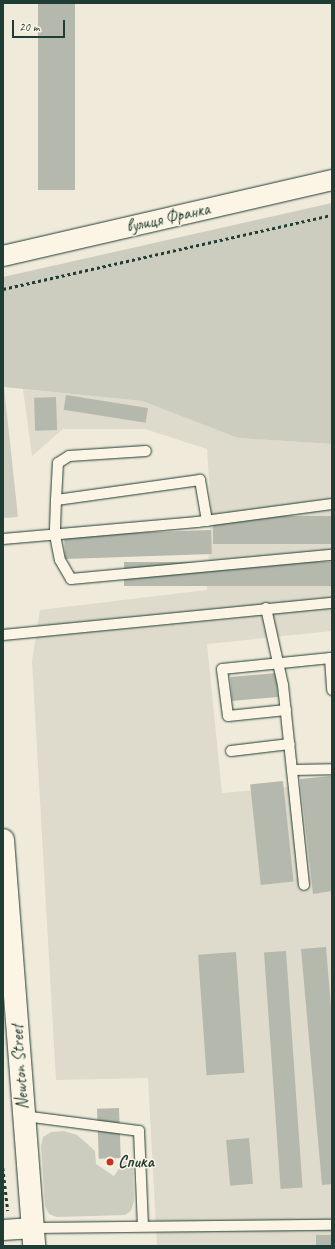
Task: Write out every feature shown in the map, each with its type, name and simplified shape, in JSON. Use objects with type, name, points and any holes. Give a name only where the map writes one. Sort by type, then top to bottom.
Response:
[{"type":"street","name":"вулиця Франка","points":[[3,256],[332,180]]},
{"type":"street","name":"Newton Street","points":[[3,840],[34,1237]]},
{"type":"street","points":[[3,1230],[34,1237]]},
{"type":"lane","points":[[146,451],[69,456],[58,463],[55,535],[60,560],[71,579],[332,555]]},
{"type":"lane","points":[[56,500],[200,480],[208,521]]},
{"type":"lane","points":[[3,539],[208,521],[332,504]]},
{"type":"lane","points":[[3,635],[266,608],[332,604]]},
{"type":"lane","points":[[266,608],[286,710],[304,886]]},
{"type":"lane","points":[[286,710],[228,716],[222,669],[330,658],[332,690]]},
{"type":"lane","points":[[231,751],[290,744]]},
{"type":"lane","points":[[293,770],[332,769]]},
{"type":"lane","points":[[24,1116],[139,1131],[143,1225]]},
{"type":"lane","points":[[34,1237],[143,1225],[332,1225]]},
{"type":"path","points":[[3,289],[332,215]]},
{"type":"path","points":[[3,1168],[8,1214],[3,1215]]},
{"type":"shaded area","points":[[332,203],[332,444],[238,438],[142,401],[4,387],[18,517],[3,518],[3,277]]},
{"type":"shaded area","points":[[23,389],[142,401],[238,438],[332,444],[332,631],[207,644],[222,793],[332,783],[332,1246],[157,1246],[148,1078],[56,1080],[32,661],[40,610],[207,590],[211,508],[207,449],[145,429],[63,429],[32,456]]},
{"type":"shaded area","points":[[64,1131],[77,1135],[95,1151],[96,1164],[114,1176],[124,1161],[133,1166],[134,1201],[131,1211],[125,1215],[57,1217],[49,1214],[45,1206],[41,1146],[43,1137],[51,1132]]},
{"type":"building","points":[[38,3],[75,3],[75,190],[38,190]]},
{"type":"building","points":[[66,395],[148,408],[146,423],[64,410]]},
{"type":"building","points":[[56,397],[57,430],[35,431],[34,398]]},
{"type":"building","points":[[213,516],[332,516],[332,544],[213,544]]},
{"type":"building","points":[[211,530],[212,554],[65,559],[64,535]]},
{"type":"building","points":[[124,562],[332,562],[332,586],[124,586]]},
{"type":"building","points":[[276,673],[278,697],[232,701],[230,677]]},
{"type":"building","points":[[332,776],[332,891],[313,894],[300,779]]},
{"type":"building","points":[[283,781],[294,881],[261,885],[250,784]]},
{"type":"building","points":[[326,947],[332,1019],[332,1184],[322,1185],[301,949]]},
{"type":"building","points":[[286,951],[303,1187],[281,1189],[264,953]]},
{"type":"building","points":[[236,952],[244,1073],[207,1075],[198,955]]},
{"type":"building","points":[[119,1108],[121,1158],[99,1159],[97,1109]]},
{"type":"building","points":[[249,1138],[253,1184],[230,1186],[226,1140]]},
{"type":"building","points":[[316,1235],[332,1235],[332,1246],[316,1246]]},
{"type":"place","name":"Спика","points":[[110,1162]]}]
